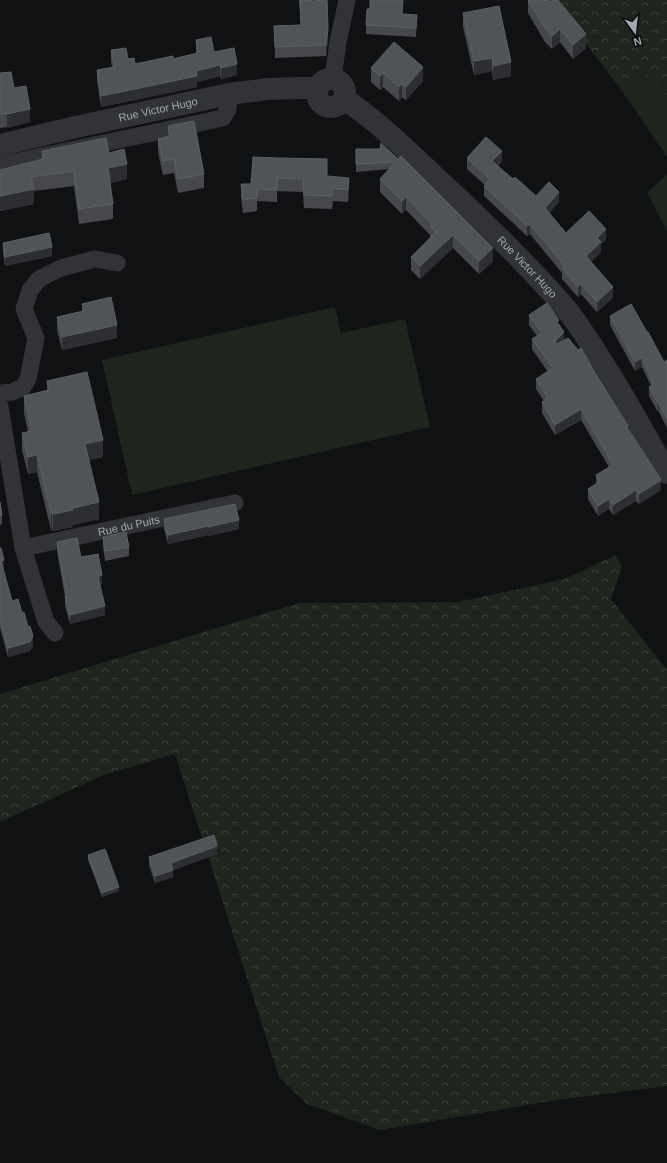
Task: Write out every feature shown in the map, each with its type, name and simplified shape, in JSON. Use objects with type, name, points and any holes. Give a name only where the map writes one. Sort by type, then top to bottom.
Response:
[{"type":"street","points":[[325,83],[338,42],[347,0]]},
{"type":"street","name":"Rue Victor Hugo","points":[[0,145],[229,94],[268,89],[298,88],[339,81],[344,86],[344,99],[355,106],[398,142],[462,201],[505,243],[557,298],[580,327],[616,384],[667,473]]},
{"type":"street","points":[[0,165],[222,118],[228,109],[229,94]]},
{"type":"street","points":[[0,393],[12,392],[23,387],[28,379],[36,338],[24,309],[30,290],[39,279],[62,268],[95,259],[117,263]]},
{"type":"street","points":[[0,406],[23,548],[46,622],[55,633]]},
{"type":"street","name":"Rue du Puits","points":[[23,548],[235,503]]},
{"type":"green space","points":[[552,0],[667,0],[667,94],[639,69],[620,88]]},
{"type":"green space","points":[[639,69],[667,94],[667,157],[620,88]]},
{"type":"green space","points":[[667,174],[667,232],[647,193]]},
{"type":"green space","points":[[335,307],[341,333],[405,319],[430,427],[132,495],[102,360]]},
{"type":"green space","points":[[616,555],[622,567],[611,599],[667,670],[667,1086],[557,1100],[380,1130],[307,1104],[279,1077],[175,754],[104,775],[0,822],[0,694],[299,603],[458,602],[565,579]]},
{"type":"building","points":[[300,0],[327,0],[328,29],[326,45],[275,47],[274,26],[301,25]]},
{"type":"building","points":[[370,0],[403,0],[402,14],[417,15],[416,28],[366,25],[367,9],[370,9]]},
{"type":"building","points":[[528,0],[549,0],[550,2],[552,0],[558,0],[586,34],[573,45],[560,29],[552,36],[545,28]]},
{"type":"building","points":[[499,6],[511,62],[493,66],[492,58],[474,61],[463,13]]},
{"type":"building","points":[[211,37],[214,52],[234,48],[237,64],[221,68],[220,65],[196,71],[197,76],[101,96],[97,70],[115,67],[111,50],[126,48],[128,59],[134,58],[135,64],[173,56],[173,59],[198,53],[196,40]]},
{"type":"building","points":[[394,42],[423,67],[406,87],[402,84],[399,87],[383,73],[380,76],[371,68]]},
{"type":"building","points":[[11,72],[14,88],[26,86],[30,109],[0,114],[0,87],[2,87],[0,73]]},
{"type":"building","points":[[194,121],[204,174],[178,179],[174,159],[163,161],[158,139],[170,136],[168,126]]},
{"type":"building","points":[[486,137],[502,151],[492,161],[513,179],[515,177],[536,196],[549,182],[559,192],[545,208],[566,233],[589,211],[606,229],[597,238],[601,242],[586,256],[613,287],[597,302],[581,284],[578,287],[562,268],[565,266],[530,224],[527,226],[484,186],[490,179],[467,158]]},
{"type":"building","points":[[106,138],[109,153],[124,149],[127,164],[108,168],[113,204],[79,209],[74,171],[31,177],[34,189],[0,196],[0,170],[43,159],[42,151]]},
{"type":"building","points":[[381,143],[398,159],[396,162],[356,164],[356,149],[380,149]]},
{"type":"building","points":[[401,156],[493,248],[479,261],[453,235],[420,266],[411,257],[436,232],[430,226],[432,224],[406,197],[402,201],[380,179]]},
{"type":"building","points":[[253,157],[327,159],[327,176],[349,178],[348,190],[333,188],[332,196],[304,195],[303,179],[277,178],[277,190],[257,189],[257,198],[243,200],[241,184],[251,184]]},
{"type":"building","points":[[49,233],[52,247],[5,257],[3,243]]},
{"type":"building","points":[[111,297],[117,325],[62,337],[57,317],[84,311],[82,304]]},
{"type":"building","points":[[547,303],[559,320],[557,322],[564,332],[555,341],[557,344],[568,338],[578,350],[581,348],[628,426],[627,427],[661,480],[639,494],[636,490],[613,505],[609,499],[598,506],[588,489],[599,482],[596,475],[613,465],[581,409],[555,425],[542,402],[548,398],[536,379],[553,368],[532,339],[542,333],[529,315]]},
{"type":"building","points":[[631,304],[664,362],[667,360],[667,419],[649,387],[654,385],[642,358],[635,362],[610,316]]},
{"type":"building","points":[[87,372],[103,440],[85,444],[99,502],[53,514],[51,513],[37,455],[28,457],[22,433],[32,431],[24,396],[49,390],[47,381]]},
{"type":"building","points":[[0,502],[2,515],[0,515]]},
{"type":"building","points":[[235,504],[239,520],[168,535],[164,519]]},
{"type":"building","points":[[126,532],[129,547],[105,551],[103,537]]},
{"type":"building","points":[[77,538],[81,557],[98,554],[102,575],[98,577],[105,606],[70,615],[65,597],[67,597],[57,542]]},
{"type":"building","points":[[0,548],[4,560],[1,561],[12,601],[18,599],[22,613],[24,612],[28,627],[30,626],[33,636],[30,642],[8,648],[0,619],[2,619],[0,610]]},
{"type":"building","points":[[214,835],[217,846],[171,863],[173,870],[155,876],[149,857]]},
{"type":"building","points":[[105,849],[119,887],[102,893],[88,855]]}]
